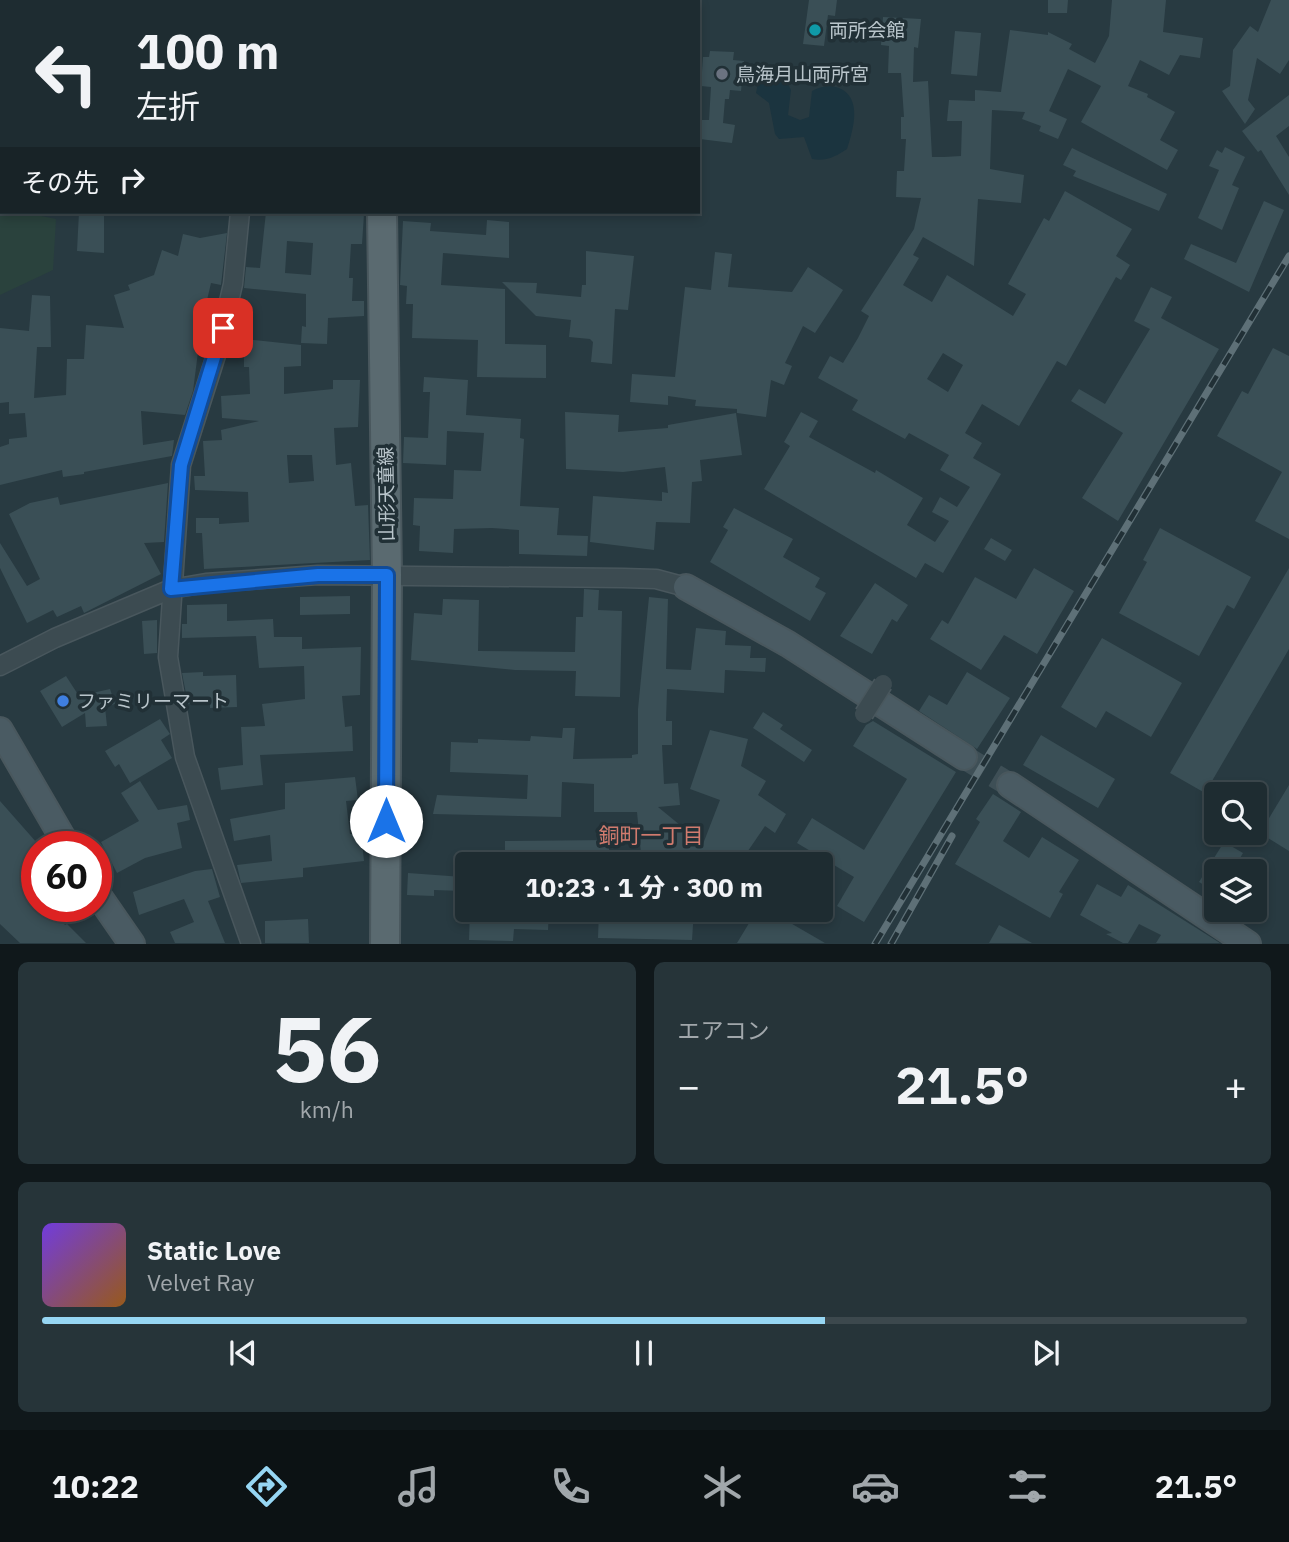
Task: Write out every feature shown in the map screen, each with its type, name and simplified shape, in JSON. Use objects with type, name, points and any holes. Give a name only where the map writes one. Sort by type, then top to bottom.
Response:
[{"type":"main road","name":"山形天童線","points":[[382,214],[387,575],[385,943]]},
{"type":"street","points":[[240,214],[233,284],[218,349],[181,465],[168,657],[185,757],[251,943]]},
{"type":"street","points":[[0,666],[55,638],[171,589],[318,575],[656,579],[686,587],[788,644],[964,757]]},
{"type":"street","points":[[864,714],[883,684]]},
{"type":"street","points":[[0,730],[59,831]]},
{"type":"street","points":[[1010,785],[1248,943]]},
{"type":"street","points":[[112,915],[132,943]]},
{"type":"green space","points":[[0,214],[32,214],[56,219],[53,270],[0,295]]},
{"type":"water","points":[[771,73],[783,74],[791,90],[788,115],[800,120],[809,117],[812,91],[829,86],[846,93],[854,107],[852,133],[847,149],[831,158],[817,160],[812,159],[804,137],[779,139],[775,134],[769,103],[756,93],[759,78]]},
{"type":"building","name":"両所会館","points":[[809,0],[837,0],[835,16],[828,15],[824,46],[803,44]]},
{"type":"building","points":[[1048,0],[1068,0],[1067,13],[1048,13]]},
{"type":"building","points":[[1112,0],[1166,0],[1163,32],[1203,38],[1200,58],[1180,55],[1169,75],[1140,60],[1128,86],[1148,94],[1147,97],[1175,112],[1160,140],[1178,150],[1167,170],[1081,122],[1101,86],[1068,69],[1049,111],[1067,119],[1058,139],[1039,131],[1041,126],[1022,119],[1025,112],[992,110],[990,169],[1024,175],[1021,203],[978,199],[974,266],[923,237],[913,255],[919,258],[903,285],[932,302],[947,275],[1013,316],[1026,294],[1008,284],[1044,218],[1049,221],[1065,191],[1132,229],[1116,256],[1130,265],[1121,280],[1116,277],[1066,366],[1057,361],[1019,426],[982,404],[965,433],[982,443],[973,458],[1001,474],[943,573],[925,563],[916,578],[764,489],[790,446],[784,442],[801,412],[818,421],[809,437],[875,473],[876,470],[923,498],[907,525],[935,542],[949,521],[932,512],[940,497],[957,507],[970,487],[940,470],[949,455],[909,433],[905,439],[852,410],[858,400],[818,378],[830,356],[843,363],[858,338],[869,316],[861,311],[914,229],[921,198],[896,197],[897,171],[904,171],[906,139],[901,139],[901,117],[904,117],[901,73],[888,73],[889,46],[881,45],[883,17],[921,19],[918,48],[914,47],[913,82],[928,81],[932,157],[961,156],[962,121],[947,121],[949,100],[975,101],[975,90],[1001,92],[1010,30],[1048,35],[1048,32],[1072,44],[1069,49],[1095,63],[1109,36]],"holes":[[[943,353],[963,365],[948,392],[927,379]]]},
{"type":"building","points":[[1271,0],[1289,0],[1289,60],[1280,74],[1257,58],[1248,100],[1255,109],[1245,124],[1222,91],[1230,86],[1233,50],[1250,26],[1258,32]]},
{"type":"building","points":[[955,31],[981,33],[977,76],[951,74]]},
{"type":"building","name":"鳥海月山両所宮","points":[[710,51],[734,52],[733,60],[744,61],[741,91],[730,90],[729,99],[725,99],[723,123],[735,125],[732,143],[700,139],[701,120],[709,120],[711,87],[701,86],[703,57],[709,57]]},
{"type":"building","points":[[1289,95],[1289,126],[1276,136],[1289,157],[1289,195],[1261,150],[1258,152],[1242,131]]},
{"type":"building","points":[[1225,147],[1245,157],[1232,185],[1239,188],[1222,230],[1198,218],[1219,170],[1209,166],[1217,150],[1222,153]]},
{"type":"building","points":[[1072,148],[1167,194],[1159,211],[1073,176],[1076,171],[1063,165]]},
{"type":"building","points":[[1264,201],[1284,210],[1249,292],[1184,259],[1191,244],[1236,263]]},
{"type":"building","points":[[79,214],[104,214],[104,253],[77,251]]},
{"type":"building","points":[[266,214],[364,214],[362,244],[351,244],[349,278],[353,278],[352,301],[364,301],[364,316],[328,318],[327,344],[301,343],[302,326],[306,327],[306,294],[244,288],[246,267],[260,268]],"holes":[[[287,241],[313,243],[311,275],[285,273]]]},
{"type":"building","points":[[487,220],[509,222],[509,258],[443,253],[441,285],[505,289],[505,344],[546,345],[546,378],[477,377],[478,340],[412,338],[413,304],[406,304],[407,286],[400,285],[403,221],[431,223],[430,231],[486,235]]},
{"type":"building","points":[[227,233],[221,285],[211,283],[200,330],[207,330],[206,348],[205,352],[198,352],[193,391],[185,415],[141,411],[143,445],[174,440],[172,456],[63,477],[62,470],[0,485],[0,447],[9,444],[9,439],[27,437],[25,413],[9,414],[9,402],[0,403],[0,328],[29,331],[32,295],[50,296],[51,347],[37,347],[34,398],[66,395],[67,359],[84,359],[86,325],[124,328],[114,295],[130,290],[128,285],[154,275],[162,250],[178,256],[183,234],[200,238]]},
{"type":"building","points":[[586,251],[634,256],[628,310],[615,309],[612,364],[591,362],[593,342],[590,339],[569,337],[571,320],[536,316],[502,282],[537,283],[536,293],[581,297],[582,285],[586,285]]},
{"type":"building","points":[[715,252],[732,254],[728,287],[792,292],[808,267],[843,290],[815,333],[803,326],[785,363],[792,366],[784,385],[771,380],[766,417],[737,413],[737,409],[695,406],[696,400],[668,396],[668,405],[630,402],[632,374],[675,377],[685,287],[711,290]]},
{"type":"building","points":[[1151,287],[1172,297],[1161,318],[1219,349],[1118,521],[1082,498],[1123,433],[1071,401],[1079,389],[1105,404],[1150,329],[1134,321]]},
{"type":"building","points":[[244,339],[301,345],[301,366],[284,367],[284,394],[333,389],[333,380],[360,380],[358,427],[334,428],[336,465],[351,463],[355,506],[368,505],[370,560],[204,569],[202,533],[196,533],[196,518],[219,518],[219,524],[249,522],[248,492],[195,490],[194,476],[205,476],[203,441],[222,440],[221,430],[259,421],[222,418],[221,396],[250,394],[249,367],[244,367]],"holes":[[[287,455],[312,455],[314,481],[289,483]]]},
{"type":"building","points":[[1273,348],[1289,356],[1289,539],[1255,521],[1282,472],[1217,436],[1242,391],[1248,394]]},
{"type":"building","points":[[424,377],[468,380],[466,415],[521,419],[520,438],[524,439],[520,506],[559,508],[557,535],[588,536],[587,556],[519,554],[519,530],[492,528],[454,529],[453,553],[419,551],[420,526],[413,525],[414,498],[453,499],[454,470],[481,471],[484,433],[447,431],[446,465],[403,463],[404,437],[428,438],[430,392],[423,392]]},
{"type":"building","points":[[565,412],[619,415],[618,432],[668,428],[668,425],[736,413],[742,455],[700,460],[702,481],[692,482],[690,523],[656,522],[654,550],[590,542],[593,496],[662,501],[662,492],[668,493],[665,467],[623,472],[566,469]]},
{"type":"building","points":[[168,483],[164,542],[144,543],[161,574],[84,613],[81,606],[57,617],[53,610],[27,623],[0,568],[0,543],[27,586],[40,579],[9,514],[30,503],[58,497],[60,505]]},
{"type":"building","points":[[734,508],[793,539],[783,557],[820,578],[815,587],[826,593],[810,621],[710,562],[728,530],[723,527]]},
{"type":"building","points":[[1160,528],[1251,577],[1234,609],[1227,605],[1199,656],[1119,613],[1147,562],[1143,560]]},
{"type":"building","points":[[991,538],[1012,550],[1005,561],[984,549]]},
{"type":"building","points":[[1034,568],[1074,591],[1037,654],[1004,635],[981,670],[930,639],[942,620],[948,624],[975,577],[1016,599]]},
{"type":"building","points":[[1289,568],[1289,649],[1211,782],[1204,782],[1204,792],[1170,773]]},
{"type":"building","points":[[875,583],[908,605],[897,622],[892,619],[872,654],[840,636]]},
{"type":"building","points":[[584,589],[599,590],[598,610],[622,611],[620,697],[575,696],[576,671],[515,670],[411,660],[414,613],[442,615],[443,599],[479,600],[478,651],[575,652],[576,617],[583,617]]},
{"type":"building","points":[[350,596],[350,614],[300,615],[300,597]]},
{"type":"building","points":[[649,597],[668,599],[666,669],[691,670],[696,628],[726,631],[725,645],[751,646],[750,658],[766,658],[765,672],[725,670],[724,693],[667,689],[666,721],[672,721],[672,745],[662,745],[664,784],[678,783],[680,805],[658,807],[703,844],[720,800],[690,789],[710,730],[748,739],[741,766],[766,781],[758,795],[786,814],[775,833],[765,826],[747,852],[641,852],[637,812],[594,812],[594,784],[562,782],[561,817],[433,814],[437,795],[527,799],[528,775],[450,772],[451,742],[478,743],[478,739],[530,741],[531,736],[562,738],[563,728],[575,728],[573,759],[632,758],[632,755],[638,754],[638,709]]},
{"type":"building","points":[[227,604],[227,621],[273,619],[274,637],[302,637],[302,649],[361,647],[360,695],[342,696],[345,727],[352,726],[353,751],[260,755],[263,785],[221,790],[218,768],[243,765],[241,727],[265,726],[262,704],[305,699],[304,666],[259,668],[256,636],[182,638],[182,624],[187,624],[187,605]]},
{"type":"building","points":[[157,620],[157,653],[144,654],[142,621]]},
{"type":"building","points":[[1102,638],[1182,683],[1151,737],[1106,711],[1096,728],[1061,707]]},
{"type":"building","points":[[203,672],[203,676],[236,675],[237,707],[210,708],[210,703],[188,704],[182,673]]},
{"type":"building","points":[[967,672],[1010,698],[977,749],[919,711],[929,695],[947,705]]},
{"type":"building","points":[[66,676],[79,696],[110,689],[115,704],[105,707],[107,726],[86,727],[85,713],[62,727],[40,691]]},
{"type":"building","points":[[763,712],[783,725],[780,729],[812,750],[804,762],[753,728]]},
{"type":"building","points":[[160,719],[170,734],[161,740],[172,758],[130,783],[119,764],[115,767],[105,751]]},
{"type":"building","points":[[873,721],[956,772],[864,922],[837,906],[854,877],[833,864],[833,852],[812,852],[797,843],[812,818],[864,850],[907,779],[853,746],[866,725]]},
{"type":"building","points":[[1041,735],[1115,779],[1098,808],[1023,765]]},
{"type":"building","points":[[355,777],[358,800],[346,801],[350,834],[361,833],[364,861],[303,868],[303,877],[241,883],[237,865],[272,861],[270,835],[234,841],[230,819],[285,809],[285,783]]},
{"type":"building","points":[[140,781],[158,810],[187,805],[190,820],[177,823],[182,848],[145,858],[117,873],[112,863],[112,836],[139,821],[121,793]]},
{"type":"building","points":[[1289,785],[1289,851],[1267,837],[1267,821]]},
{"type":"building","points":[[993,794],[1021,812],[1003,841],[1029,858],[1042,837],[1079,860],[1059,892],[1063,894],[1050,918],[955,864],[980,822],[976,819]]},
{"type":"building","points":[[0,801],[26,831],[21,831],[21,922],[62,922],[86,943],[20,943],[0,924]]},
{"type":"building","points":[[609,840],[609,852],[505,852],[505,841]]},
{"type":"building","points":[[1222,845],[1229,845],[1243,853],[1240,859],[1213,859]]},
{"type":"building","points":[[212,869],[220,897],[208,901],[225,943],[175,943],[170,932],[194,922],[184,899],[139,915],[133,892],[195,871]]},
{"type":"building","points":[[408,873],[455,876],[455,891],[434,890],[434,896],[407,895]]},
{"type":"building","points":[[1097,884],[1121,897],[1128,885],[1220,943],[1156,943],[1161,935],[1139,924],[1128,943],[1123,943],[1106,934],[1112,933],[1080,915]]},
{"type":"building","points":[[308,919],[309,943],[265,943],[265,921]]},
{"type":"building","points":[[470,922],[548,922],[548,930],[514,929],[513,941],[469,940]]},
{"type":"building","points":[[599,922],[693,922],[692,940],[598,938]]},
{"type":"building","points":[[750,922],[789,922],[825,943],[737,943]]},
{"type":"building","points":[[999,925],[1032,943],[989,943]]},
{"type":"tunnel","points":[[964,757],[1010,785]]},
{"type":"railway","points":[[875,944],[1289,256]]},
{"type":"railway","points":[[891,944],[952,836]]},
{"type":"place","name":"両所会館","points":[[815,30]]},
{"type":"place","name":"鳥海月山両所宮","points":[[722,74]]},
{"type":"place","name":"ファミリーマート","points":[[63,701]]},
{"type":"district","name":"銅町一丁目","points":[[651,836]]},
{"type":"route","points":[[223,328],[181,465],[171,589],[206,583],[318,575],[387,575],[386,821]]}]
